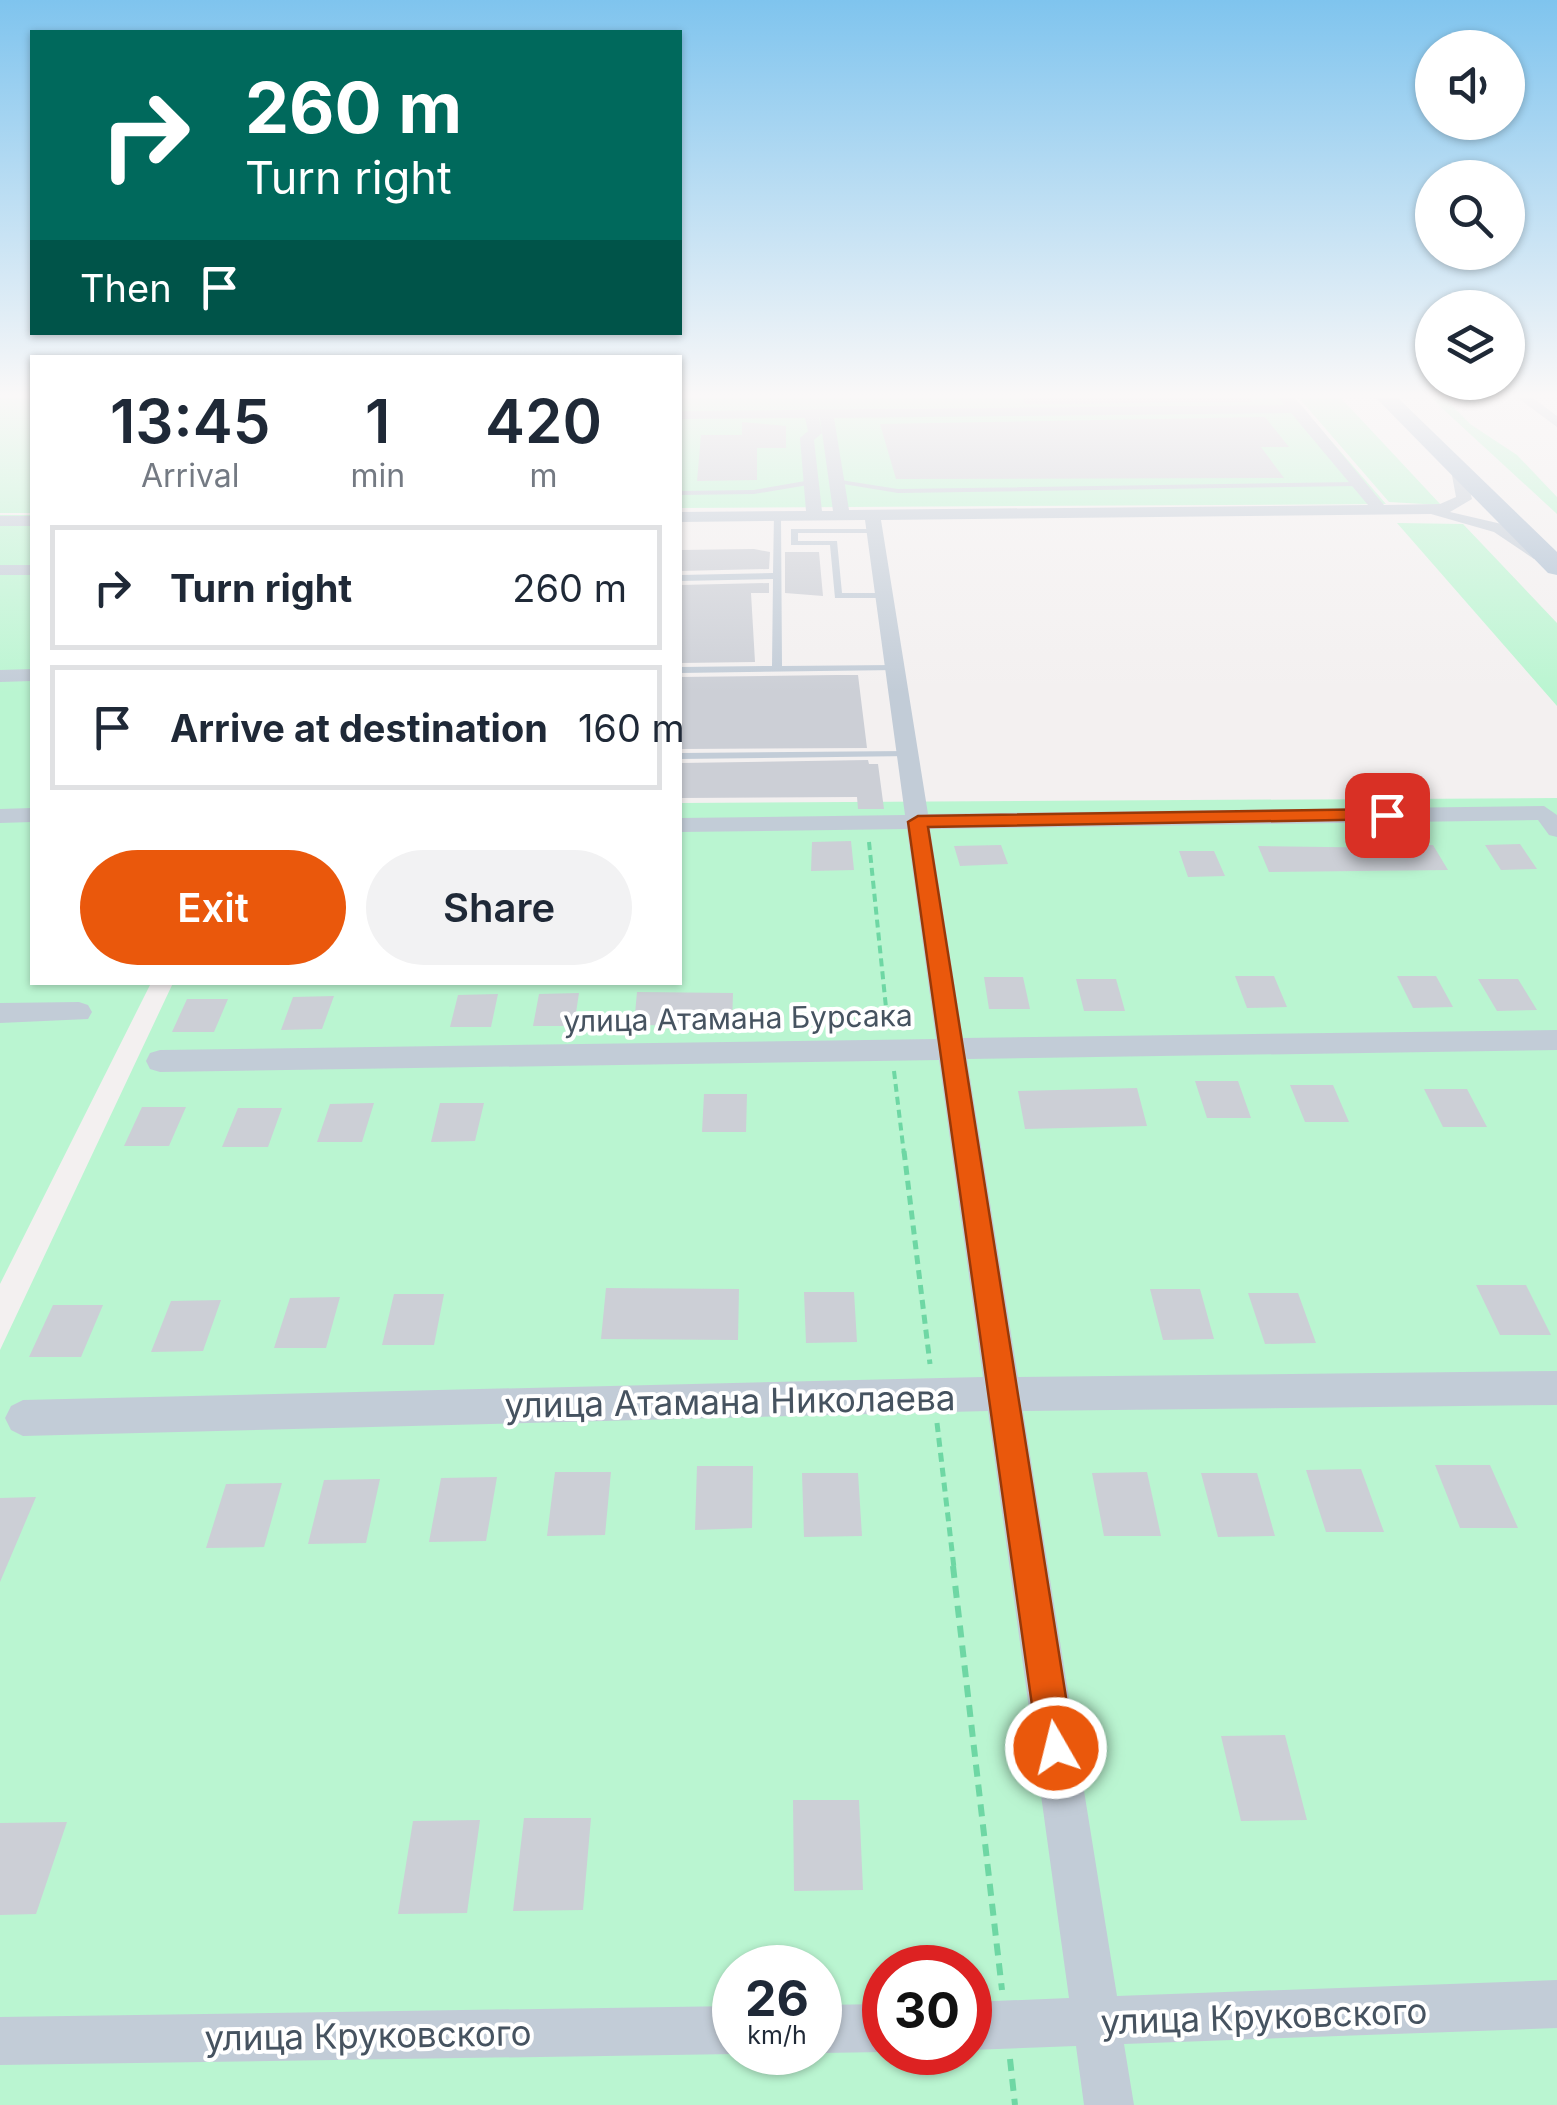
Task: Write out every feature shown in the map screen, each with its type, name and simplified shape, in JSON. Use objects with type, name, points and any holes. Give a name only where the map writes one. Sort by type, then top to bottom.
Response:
[{"type":"main road","points":[[1485,496],[1555,566]]},
{"type":"main road","points":[[1520,496],[1530,506]]},
{"type":"street","points":[[812,496],[814,516]]},
{"type":"street","points":[[839,496],[842,516]]},
{"type":"street","points":[[1367,496],[1380,511]]},
{"type":"street","points":[[1407,511],[1462,503],[1463,496]]},
{"type":"street","points":[[682,517],[788,521],[842,516],[873,524],[1407,511],[1483,522],[1555,566]]},
{"type":"street","points":[[0,521],[30,521]]},
{"type":"street","points":[[873,524],[1109,2105]]},
{"type":"street","points":[[0,570],[30,570]]},
{"type":"street","points":[[0,676],[30,675]]},
{"type":"street","points":[[0,816],[30,815]]},
{"type":"street","points":[[682,825],[1550,822]]},
{"type":"street","points":[[0,1013],[79,1012]]},
{"type":"street","name":"улица Атамана Бурсака","points":[[160,1061],[1557,1040]]},
{"type":"street","name":"улица Атамана Николаева","points":[[23,1418],[1004,1394],[1557,1388]]},
{"type":"street","name":"улица Круковского","points":[[992,2026],[1557,2004]]},
{"type":"street","name":"улица Круковского","points":[[0,2042],[712,2030]]},
{"type":"lane","points":[[788,521],[873,524]]},
{"type":"lane","points":[[777,669],[776,576],[788,521]]},
{"type":"lane","points":[[788,521],[794,543],[834,543],[838,596],[884,596]]},
{"type":"lane","points":[[682,578],[776,576]]},
{"type":"lane","points":[[682,670],[895,668]]},
{"type":"lane","points":[[682,756],[908,754]]},
{"type":"path","points":[[866,823],[934,1398],[981,1945]]},
{"type":"path","points":[[992,2038],[1015,2105]]},
{"type":"green space","points":[[0,496],[30,496],[30,513],[0,513]]},
{"type":"green space","points":[[682,496],[1379,496],[1386,504],[682,508]]},
{"type":"green space","points":[[1384,496],[1433,496],[1441,505],[1389,502]]},
{"type":"green space","points":[[1538,496],[1556,496],[1557,514]]},
{"type":"green space","points":[[0,515],[30,515],[30,985],[150,985],[0,1284]]},
{"type":"green space","points":[[1397,523],[1463,524],[1557,623],[1557,706]]},
{"type":"green space","points":[[1557,798],[1557,2105],[0,2105],[0,1350],[172,985],[682,985],[682,803]]},
{"type":"building","points":[[682,550],[770,552],[769,569],[682,571]]},
{"type":"building","points":[[785,552],[819,552],[823,596],[785,593]]},
{"type":"building","points":[[769,583],[769,593],[751,593],[755,662],[682,663],[682,585]]},
{"type":"building","points":[[858,675],[867,748],[682,749],[682,677]]},
{"type":"building","points":[[868,760],[869,764],[878,764],[884,809],[858,809],[857,797],[682,798],[682,763]]},
{"type":"building","points":[[851,841],[854,870],[811,871],[812,842]]},
{"type":"building","points":[[1520,844],[1537,869],[1501,870],[1485,845]]},
{"type":"building","points":[[1001,845],[1008,864],[960,866],[954,846]]},
{"type":"building","points":[[1398,845],[1433,845],[1448,870],[1269,872],[1258,846],[1400,848]]},
{"type":"building","points":[[1179,851],[1214,851],[1225,876],[1188,877]]},
{"type":"building","points":[[1235,976],[1274,976],[1287,1007],[1247,1008]]},
{"type":"building","points":[[1397,976],[1436,976],[1453,1007],[1413,1008]]},
{"type":"building","points":[[984,977],[1023,977],[1030,1009],[989,1009]]},
{"type":"building","points":[[1076,979],[1116,979],[1125,1011],[1084,1011]]},
{"type":"building","points":[[1478,979],[1518,979],[1537,1010],[1497,1011]]},
{"type":"building","points":[[637,992],[733,993],[732,1026],[634,1025]]},
{"type":"building","points":[[579,993],[574,1026],[533,1026],[539,994]]},
{"type":"building","points":[[498,994],[491,1027],[450,1027],[458,995]]},
{"type":"building","points":[[334,996],[322,1029],[281,1030],[293,997]]},
{"type":"building","points":[[187,999],[228,999],[214,1032],[172,1032]]},
{"type":"building","points":[[1195,1081],[1238,1081],[1251,1118],[1207,1118]]},
{"type":"building","points":[[1290,1085],[1333,1085],[1349,1122],[1305,1122]]},
{"type":"building","points":[[1137,1088],[1147,1126],[1025,1129],[1018,1091]]},
{"type":"building","points":[[1424,1089],[1467,1089],[1487,1127],[1443,1127]]},
{"type":"building","points":[[704,1094],[747,1094],[746,1132],[702,1132]]},
{"type":"building","points":[[374,1103],[362,1142],[317,1142],[330,1104]]},
{"type":"building","points":[[440,1103],[484,1103],[475,1141],[431,1142]]},
{"type":"building","points":[[142,1107],[186,1107],[169,1146],[124,1146]]},
{"type":"building","points":[[238,1108],[282,1108],[268,1147],[222,1147]]},
{"type":"building","points":[[1476,1285],[1526,1285],[1551,1335],[1500,1335]]},
{"type":"building","points":[[606,1288],[739,1289],[738,1340],[601,1339]]},
{"type":"building","points":[[1150,1289],[1200,1289],[1214,1339],[1163,1340]]},
{"type":"building","points":[[804,1292],[854,1292],[857,1342],[806,1343]]},
{"type":"building","points":[[1248,1293],[1298,1293],[1316,1343],[1265,1344]]},
{"type":"building","points":[[394,1294],[444,1294],[434,1345],[382,1345]]},
{"type":"building","points":[[340,1297],[326,1348],[274,1348],[290,1298]]},
{"type":"building","points":[[221,1300],[203,1351],[151,1352],[171,1301]]},
{"type":"building","points":[[53,1305],[103,1305],[81,1357],[29,1357]]},
{"type":"building","points":[[1435,1465],[1490,1465],[1518,1528],[1460,1528]]},
{"type":"building","points":[[697,1466],[753,1466],[752,1528],[695,1530]]},
{"type":"building","points":[[1361,1469],[1384,1532],[1326,1532],[1306,1470]]},
{"type":"building","points":[[555,1472],[611,1472],[605,1535],[547,1536]]},
{"type":"building","points":[[1147,1472],[1161,1536],[1104,1536],[1092,1473]]},
{"type":"building","points":[[802,1473],[858,1473],[862,1536],[804,1537]]},
{"type":"building","points":[[1201,1473],[1257,1473],[1275,1536],[1218,1537]]},
{"type":"building","points":[[497,1477],[486,1541],[429,1542],[441,1478]]},
{"type":"building","points":[[380,1479],[366,1543],[308,1544],[324,1480]]},
{"type":"building","points":[[282,1483],[264,1547],[206,1548],[226,1484]]},
{"type":"building","points":[[36,1497],[0,1582],[0,1498]]},
{"type":"building","points":[[1285,1735],[1307,1820],[1241,1821],[1221,1736]]},
{"type":"building","points":[[793,1800],[859,1800],[863,1890],[794,1891]]},
{"type":"building","points":[[524,1818],[591,1818],[583,1910],[513,1911]]},
{"type":"building","points":[[480,1820],[467,1913],[398,1914],[413,1821]]},
{"type":"building","points":[[67,1822],[36,1914],[0,1915],[0,1823]]},
{"type":"route","points":[[1056,1748],[918,822],[1387,815]]}]
